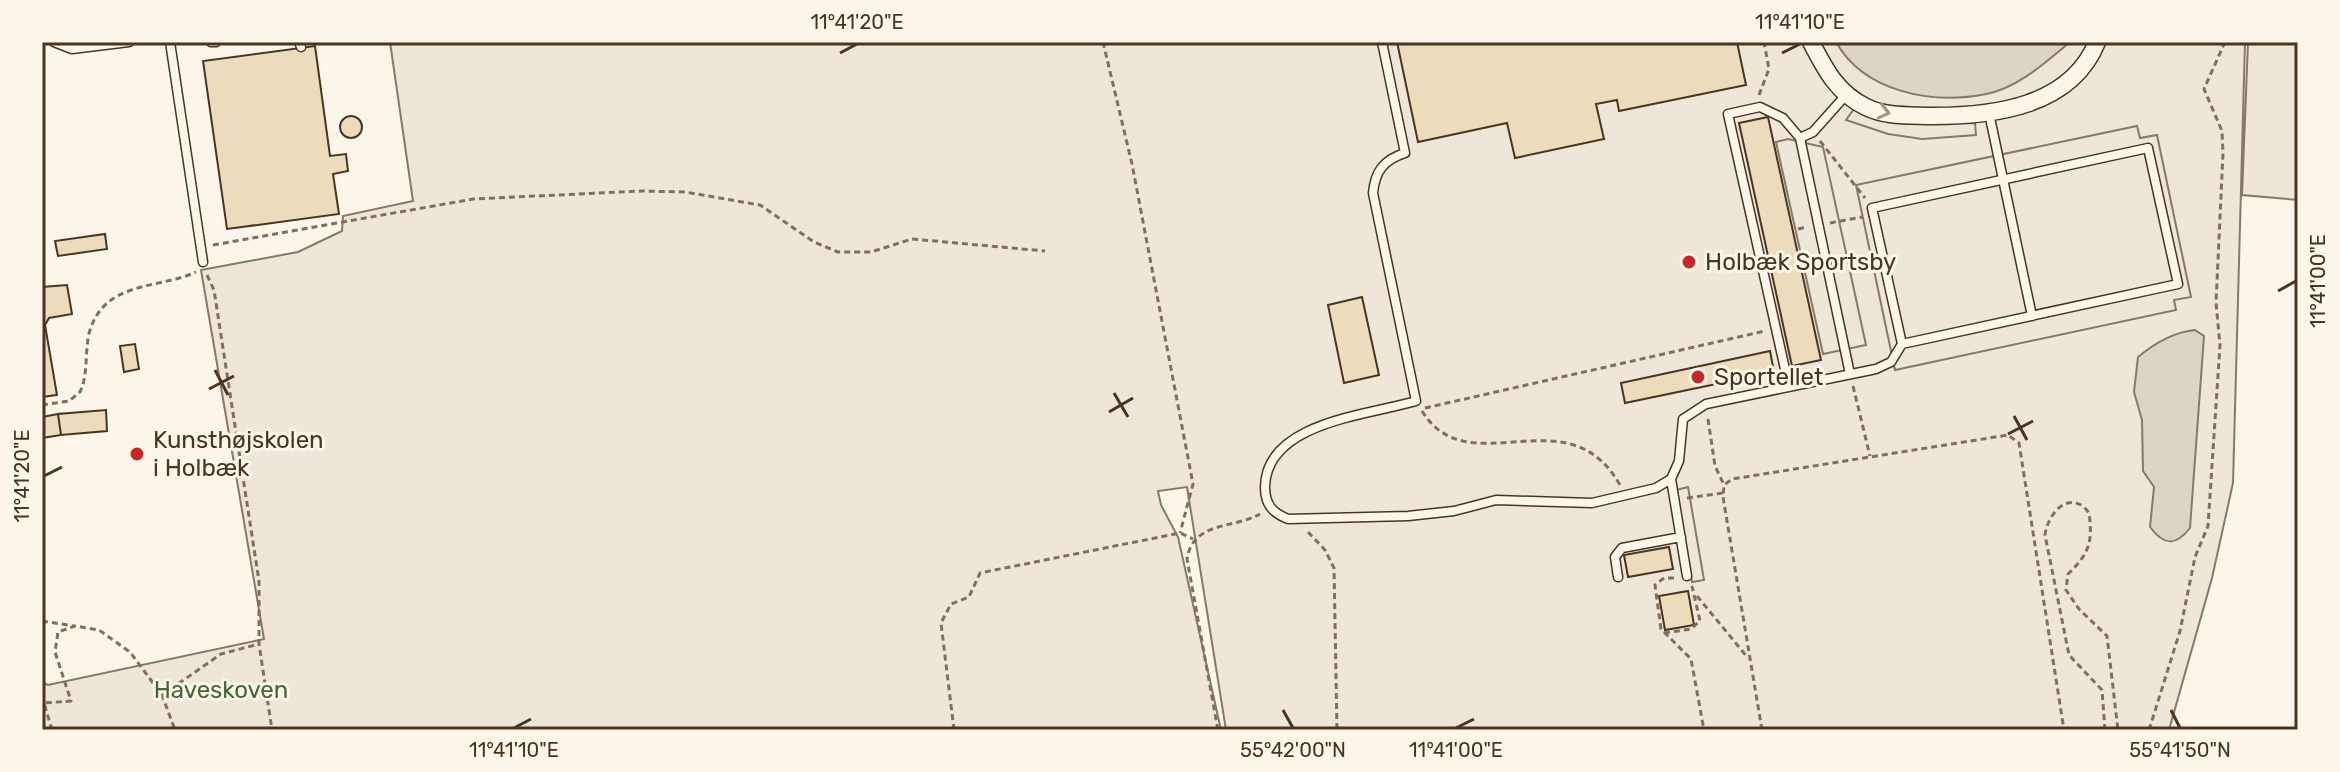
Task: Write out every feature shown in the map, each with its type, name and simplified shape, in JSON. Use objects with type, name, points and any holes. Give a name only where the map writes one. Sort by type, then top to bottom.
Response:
[{"type":"street","points":[[1811,42],[1829,77],[1846,95],[1874,110],[1901,115],[1989,113],[2045,98],[2069,80],[2097,42]]},
{"type":"lane","points":[[54,42],[72,49],[129,42]]},
{"type":"lane","points":[[170,42],[203,262]]},
{"type":"lane","points":[[1382,42],[1405,153],[1389,159],[1381,167],[1374,177],[1373,193],[1416,401],[1318,424],[1282,448],[1272,459],[1265,484],[1268,506],[1288,519],[1408,516],[1454,511],[1496,500],[1592,503],[1656,488],[1671,479]]},
{"type":"lane","points":[[1800,138],[1813,132],[1846,95]]},
{"type":"lane","points":[[1789,387],[1728,114],[1760,107],[1783,118],[1800,138],[1850,374]]},
{"type":"lane","points":[[1989,113],[2032,316]]},
{"type":"lane","points":[[1687,576],[1671,479],[1679,461],[1683,419],[1706,404],[1883,367],[1902,344],[2178,284],[2148,148],[1873,211],[1902,344]]},
{"type":"lane","points":[[1618,577],[1615,557],[1622,548],[1681,537]]},
{"type":"path","points":[[1103,42],[1132,164],[1193,484],[1180,533]]},
{"type":"path","points":[[1760,107],[1759,93],[1769,69],[1764,42]]},
{"type":"path","points":[[2149,730],[2180,631],[2195,557],[2208,526],[2220,345],[2216,303],[2223,153],[2222,131],[2204,89],[2225,42]]},
{"type":"path","points":[[1813,132],[1873,211],[1818,225]]},
{"type":"path","points":[[201,248],[473,199],[642,191],[685,192],[760,205],[814,242],[838,252],[871,252],[912,239],[1045,251]]},
{"type":"path","points":[[42,405],[69,401],[80,392],[89,335],[95,318],[107,306],[148,283],[194,273],[203,262]]},
{"type":"path","points":[[207,275],[214,290],[259,581],[259,644],[272,730]]},
{"type":"path","points":[[1416,401],[1425,408],[1461,401],[1776,329]]},
{"type":"path","points":[[1850,374],[1870,457]]},
{"type":"path","points":[[1416,401],[1428,421],[1446,438],[1499,443],[1556,440],[1579,446],[1609,469],[1623,496]]},
{"type":"path","points":[[1706,404],[1715,466],[1724,485],[1762,730]]},
{"type":"path","points":[[1724,485],[1732,479],[2008,435],[2019,443],[2064,730]]},
{"type":"path","points":[[1675,500],[1723,493]]},
{"type":"path","points":[[2105,730],[2102,690],[2069,655],[2045,535],[2058,508],[2072,501],[2078,502],[2089,513],[2091,546],[2086,557],[2068,574],[2066,590],[2079,609],[2107,636],[2118,730]]},
{"type":"path","points":[[1218,730],[1187,559],[1193,539],[1214,528],[1255,517],[1268,506]]},
{"type":"path","points":[[1288,519],[1311,534],[1334,568],[1337,730]]},
{"type":"path","points":[[954,730],[941,623],[951,604],[969,597],[980,573],[1180,533],[1193,539]]},
{"type":"path","points":[[1704,730],[1691,659],[1664,633],[1655,585],[1664,578],[1687,576],[1697,595],[1751,661]]},
{"type":"path","points":[[1664,633],[1696,626],[1701,617],[1697,595]]},
{"type":"path","points":[[42,621],[99,630],[130,652],[162,695],[175,730]]},
{"type":"path","points":[[52,730],[43,701],[71,701],[55,652],[58,632],[75,626]]},
{"type":"path","points":[[162,695],[221,654],[259,644]]},
{"type":"green space","name":"Haveskoven","points":[[390,42],[2245,42],[2233,483],[2212,578],[2169,730],[1226,730],[1187,487],[1158,491],[1161,505],[1178,537],[1221,730],[42,730],[42,682],[48,685],[264,639],[201,270],[298,252],[342,231],[343,216],[413,201]]},
{"type":"green space","points":[[2248,42],[2298,42],[2298,200],[2242,195]]},
{"type":"shaded area","points":[[1836,42],[2070,42],[2031,73],[1998,91],[1944,98],[1901,91],[1882,83],[1848,59]]},
{"type":"shaded area","points":[[1854,109],[1905,124],[1975,123],[1976,135],[1922,139],[1888,134],[1846,120]]},
{"type":"shaded area","points":[[2137,126],[2140,138],[2157,135],[2191,297],[2174,300],[2176,310],[1895,370],[1856,185]]},
{"type":"shaded area","points":[[1788,139],[1823,147],[1866,345],[1823,354],[1776,142]]},
{"type":"shaded area","points":[[2195,330],[2204,336],[2190,528],[2180,538],[2170,541],[2160,538],[2150,527],[2154,487],[2143,471],[2142,420],[2134,392],[2138,357],[2165,339]]},
{"type":"shaded area","points":[[1688,487],[1704,580],[1692,582],[1676,490]]},
{"type":"building","points":[[1397,42],[1737,42],[1746,85],[1619,111],[1617,100],[1596,104],[1604,139],[1515,158],[1507,123],[1418,142]]},
{"type":"building","points":[[315,46],[330,156],[346,154],[348,171],[333,174],[339,214],[227,229],[203,61]]},
{"type":"building","points":[[351,116],[359,119],[362,127],[359,135],[351,138],[343,135],[340,127],[343,119]]},
{"type":"building","points":[[1768,117],[1821,360],[1792,366],[1739,123]]},
{"type":"building","points":[[105,234],[107,249],[58,256],[55,241]]},
{"type":"building","points":[[67,285],[72,314],[49,318],[45,325],[57,395],[42,397],[42,287]]},
{"type":"building","points":[[1362,297],[1379,375],[1344,383],[1328,305]]},
{"type":"building","points":[[135,344],[139,369],[124,372],[120,346]]},
{"type":"building","name":"Sportellet","points":[[1770,351],[1774,372],[1625,403],[1621,383]]},
{"type":"building","points":[[106,410],[107,431],[61,435],[58,414]]},
{"type":"building","points":[[58,414],[61,435],[42,438],[42,417]]},
{"type":"building","points":[[1669,547],[1673,569],[1628,577],[1624,555]]},
{"type":"building","points":[[1688,591],[1694,625],[1665,630],[1659,596]]},
{"type":"place","name":"Holbæk Sportsby","points":[[1689,262]]},
{"type":"place","name":"Sportellet","points":[[1698,377]]},
{"type":"place","name":"Kunsthøjskolen i Holbæk","points":[[137,454]]}]
